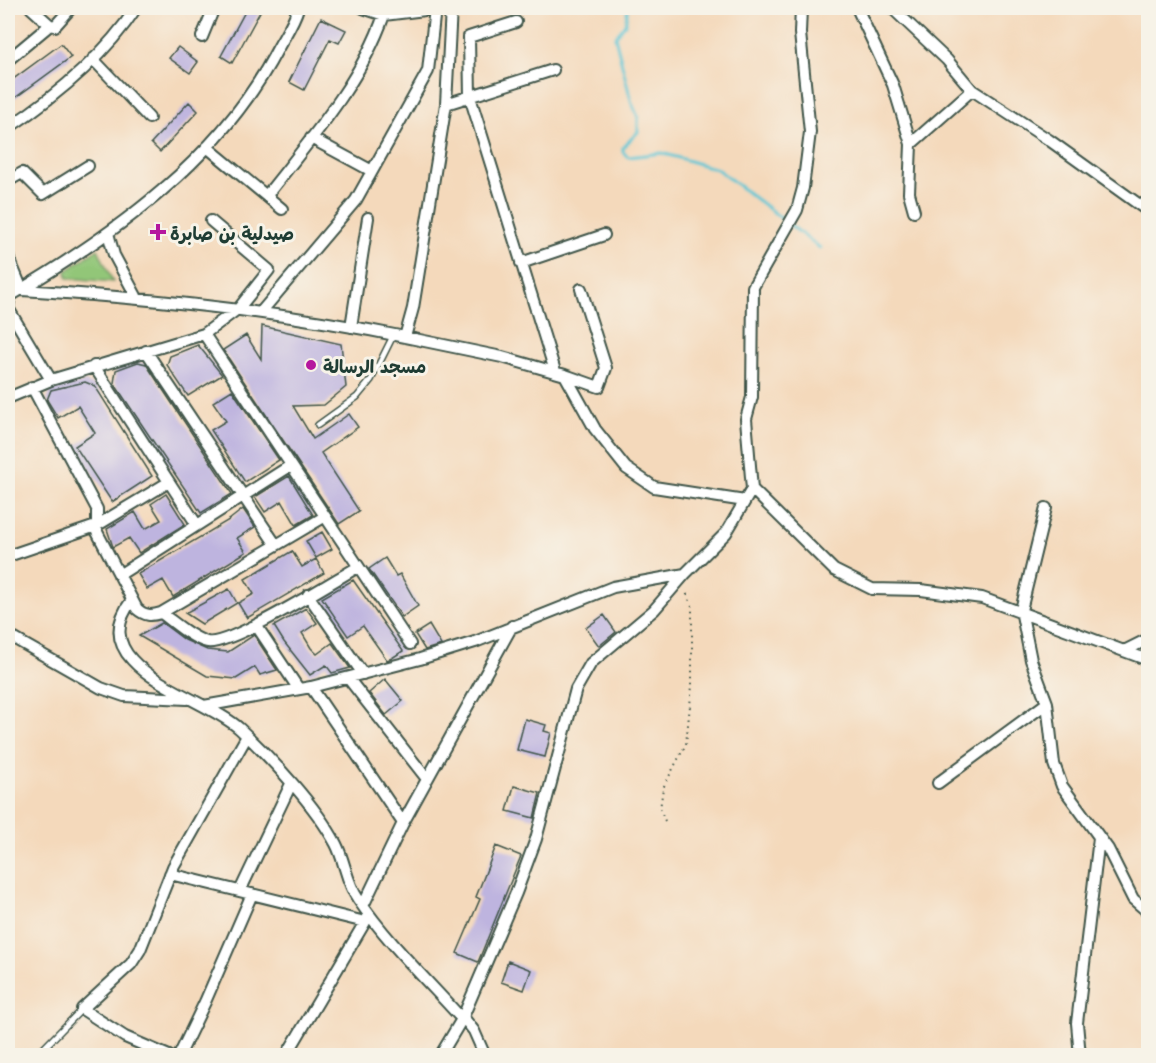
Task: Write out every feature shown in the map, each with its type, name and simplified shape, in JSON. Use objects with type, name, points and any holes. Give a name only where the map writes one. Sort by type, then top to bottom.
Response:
[{"type":"street","points":[[31,8],[50,25],[56,26],[71,8]]},
{"type":"street","points":[[8,128],[48,102],[93,59],[136,8]]},
{"type":"street","points":[[202,37],[214,8]]},
{"type":"street","points":[[51,380],[8,308],[10,296],[79,256],[192,164],[229,123],[265,73],[298,8]]},
{"type":"street","points":[[261,312],[356,200],[428,71],[434,8],[384,15],[363,8]]},
{"type":"street","points":[[400,336],[413,308],[446,104],[451,8]]},
{"type":"street","points":[[440,1056],[462,1018],[516,892],[536,838],[576,689],[591,663],[654,610],[683,576],[726,533],[752,489],[746,419],[752,397],[753,287],[788,225],[803,188],[810,132],[800,33],[801,8]]},
{"type":"street","points":[[857,8],[893,85],[911,144],[909,193],[914,211]]},
{"type":"street","points":[[892,8],[947,60],[972,90],[1049,140],[1149,211]]},
{"type":"street","points":[[267,195],[327,118],[376,38],[384,15]]},
{"type":"street","points":[[516,22],[469,38],[470,97],[521,263],[560,373],[596,429],[626,468],[654,487],[745,501]]},
{"type":"street","points":[[8,60],[50,25]]},
{"type":"street","points":[[93,59],[149,118]]},
{"type":"street","points":[[446,104],[553,70]]},
{"type":"street","points":[[911,144],[972,90]]},
{"type":"street","points":[[311,138],[372,171]]},
{"type":"street","points":[[207,147],[282,209]]},
{"type":"street","points":[[8,182],[22,173],[43,194],[88,166]]},
{"type":"street","points":[[351,327],[368,218]]},
{"type":"street","points":[[8,398],[51,380],[204,334],[239,308],[269,270],[211,221]]},
{"type":"street","points":[[108,233],[114,255],[136,296]]},
{"type":"street","points":[[521,263],[604,235]]},
{"type":"street","points":[[8,256],[10,271],[22,290]]},
{"type":"street","points":[[22,290],[136,296],[239,308],[400,336],[560,373],[599,387],[606,368],[581,289]]},
{"type":"street","points":[[204,334],[410,644]]},
{"type":"street","points":[[146,351],[276,545]]},
{"type":"street","points":[[94,366],[197,525]]},
{"type":"street","points":[[32,387],[97,509],[96,526],[118,575],[143,614],[152,616],[160,613],[324,517]]},
{"type":"street","points":[[118,575],[290,466]]},
{"type":"street","points":[[8,556],[96,526],[169,482]]},
{"type":"street","points":[[752,489],[834,570],[872,589],[921,590],[982,598],[1021,610],[1149,660]]},
{"type":"street","points":[[1046,508],[1021,610],[1031,660],[1047,703],[1054,764],[1062,786],[1099,838],[1133,899],[1149,912]]},
{"type":"street","points":[[160,613],[208,642],[230,638],[358,567]]},
{"type":"street","points":[[204,706],[310,687],[363,674],[475,642],[613,587],[683,576]]},
{"type":"street","points":[[308,595],[363,674]]},
{"type":"street","points":[[132,600],[123,612],[118,630],[127,652],[142,670],[161,684],[229,719],[291,784],[313,809],[337,846],[349,882],[366,914],[474,1031],[485,1056]]},
{"type":"street","points":[[255,625],[298,688]]},
{"type":"street","points":[[286,1056],[366,914],[403,823],[512,626]]},
{"type":"street","points":[[8,635],[101,688],[124,696],[190,699]]},
{"type":"street","points":[[1124,651],[1149,639]]},
{"type":"street","points":[[348,678],[427,779]]},
{"type":"street","points":[[310,687],[403,823]]},
{"type":"street","points":[[938,783],[1047,703]]},
{"type":"street","points":[[169,1056],[125,1037],[82,1009],[130,964],[140,950],[170,874],[247,736]]},
{"type":"street","points":[[240,891],[291,784]]},
{"type":"street","points":[[1080,1056],[1077,1023],[1099,838]]},
{"type":"street","points":[[170,874],[252,894],[366,914]]},
{"type":"street","points":[[179,1056],[210,992],[252,894]]},
{"type":"lane","points":[[318,425],[357,396],[371,380],[400,336]]},
{"type":"lane","points":[[36,1056],[82,1009]]},
{"type":"path","points":[[665,821],[660,809],[663,788],[686,744],[692,686],[692,606],[683,576]]},
{"type":"green space","points":[[98,249],[113,282],[68,278],[66,271]]},
{"type":"building","points":[[247,8],[262,8],[232,63],[221,56]]},
{"type":"building","points":[[321,18],[346,30],[339,43],[330,39],[304,90],[289,82]]},
{"type":"building","points":[[61,44],[71,57],[8,103],[8,83]]},
{"type":"building","points":[[178,47],[198,62],[190,73],[169,58]]},
{"type":"building","points":[[189,102],[198,111],[160,152],[151,143]]},
{"type":"building","points":[[262,326],[341,344],[346,387],[324,405],[293,406],[313,439],[349,414],[358,427],[321,453],[359,511],[339,524],[223,350],[246,335],[261,359]]},
{"type":"building","points":[[198,345],[222,375],[188,396],[167,365],[170,356]]},
{"type":"building","points":[[138,362],[146,364],[232,494],[201,513],[114,383],[116,370]]},
{"type":"building","points":[[85,382],[95,386],[152,476],[112,502],[75,446],[95,433],[78,406],[58,418],[47,400],[51,390]]},
{"type":"building","points":[[232,390],[279,460],[245,482],[211,430],[226,421],[213,402]]},
{"type":"building","points":[[289,476],[313,515],[296,525],[282,501],[265,512],[255,497]]},
{"type":"building","points":[[166,494],[185,524],[139,553],[129,538],[113,547],[107,529],[135,512],[145,529],[161,520],[151,504]]},
{"type":"building","points":[[243,509],[255,527],[237,538],[246,552],[173,597],[163,580],[147,589],[138,574],[229,520]]},
{"type":"building","points":[[322,532],[332,549],[316,558],[306,541]]},
{"type":"building","points":[[292,551],[302,567],[316,559],[324,573],[247,618],[238,603],[254,594],[245,579]]},
{"type":"building","points":[[385,558],[396,576],[400,574],[418,606],[402,617],[369,569]]},
{"type":"building","points":[[353,580],[403,651],[392,658],[387,660],[363,626],[348,636],[322,598]]},
{"type":"building","points":[[229,589],[237,603],[202,624],[185,613]]},
{"type":"building","points":[[306,608],[317,623],[302,633],[311,648],[317,654],[332,643],[350,668],[332,673],[326,665],[310,675],[284,642],[274,626]]},
{"type":"building","points":[[604,615],[616,632],[599,646],[586,628]]},
{"type":"building","points":[[162,623],[185,640],[207,650],[228,652],[254,635],[277,670],[260,675],[255,667],[236,679],[207,676],[139,636]]},
{"type":"building","points":[[429,625],[441,645],[425,650],[415,634]]},
{"type":"building","points":[[385,679],[403,701],[386,715],[369,693]]},
{"type":"building","points":[[525,719],[546,725],[544,731],[551,733],[545,757],[517,750]]},
{"type":"building","points":[[514,786],[540,793],[534,818],[507,811]]},
{"type":"building","points":[[496,846],[521,856],[478,962],[457,953],[480,899],[476,897]]},
{"type":"building","points":[[508,961],[531,970],[524,990],[501,982]]},
{"type":"waterway","points":[[628,8],[625,24],[615,37],[632,104],[638,117],[638,132],[623,147],[623,152],[628,157],[662,153],[717,169],[820,248]]},
{"type":"place","name":"صيدلية بن صابرة","points":[[158,232]]},
{"type":"place","name":"مسجد الرسالة","points":[[311,365]]}]
